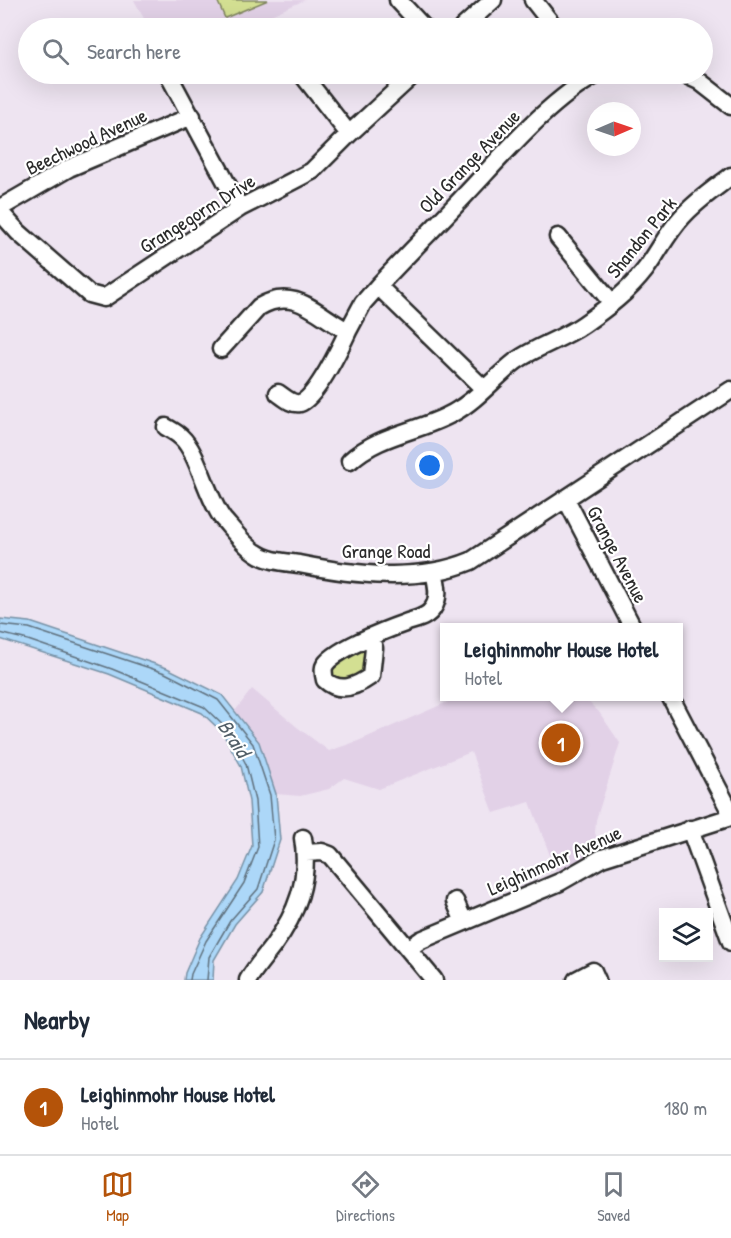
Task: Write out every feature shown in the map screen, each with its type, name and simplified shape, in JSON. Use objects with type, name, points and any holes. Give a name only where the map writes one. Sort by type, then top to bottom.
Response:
[{"type":"street","points":[[398,0],[415,18]]},
{"type":"street","points":[[473,18],[493,0]]},
{"type":"street","points":[[534,0],[548,18]]},
{"type":"street","points":[[174,84],[240,207]]},
{"type":"street","points":[[310,84],[349,134]]},
{"type":"street","name":"Grangegorm Drive","points":[[0,210],[18,232],[89,294],[104,298],[240,207],[312,171],[403,84]]},
{"type":"street","name":"Old Grange Avenue","points":[[278,393],[296,403],[303,401],[319,383],[340,349],[363,303],[522,136],[577,84]]},
{"type":"street","points":[[703,84],[731,106]]},
{"type":"street","name":"Beechwood Avenue","points":[[0,210],[69,168],[192,116]]},
{"type":"street","name":"Shandon Park","points":[[350,461],[371,444],[450,415],[472,401],[516,362],[581,326],[612,303],[631,287],[645,270],[681,218],[731,176]]},
{"type":"street","name":"Shandon Park","points":[[558,237],[612,303]]},
{"type":"street","points":[[378,286],[484,389]]},
{"type":"street","points":[[221,349],[259,307],[266,303],[288,299],[303,302],[348,331]]},
{"type":"street","name":"Grange Road","points":[[166,427],[183,438],[211,499],[223,518],[254,552],[269,559],[332,571],[401,575],[455,568],[471,561],[731,390]]},
{"type":"street","name":"Grange Avenue","points":[[566,499],[631,623]]},
{"type":"street","points":[[370,637],[423,617],[432,611],[438,595],[434,572]]},
{"type":"street","points":[[673,701],[731,815]]},
{"type":"street","name":"Leighinmohr Avenue","points":[[408,949],[421,940],[560,882],[602,858],[731,815]]},
{"type":"street","points":[[690,829],[731,942]]},
{"type":"street","points":[[255,977],[292,918],[303,891],[304,846],[330,855],[434,980]]},
{"type":"street","points":[[455,901],[464,922]]},
{"type":"street","points":[[576,980],[593,971],[597,980]]},
{"type":"shaded area","points":[[134,0],[305,0],[264,18],[144,18]]},
{"type":"shaded area","points":[[252,689],[329,751],[358,741],[450,701],[587,701],[599,712],[620,743],[596,820],[595,833],[602,852],[557,874],[530,802],[494,813],[471,752],[379,789],[344,778],[329,789],[300,796],[276,794],[259,742],[235,711]]},
{"type":"green space","points":[[217,0],[268,0],[225,18]]},
{"type":"green space","points":[[367,647],[367,672],[351,682],[330,678],[330,671],[337,661]]},
{"type":"water","name":"Braid","points":[[0,619],[30,622],[167,668],[222,695],[259,742],[276,794],[280,840],[263,892],[235,924],[214,960],[213,980],[184,980],[200,938],[238,880],[252,846],[249,801],[241,766],[222,732],[202,713],[109,674],[0,639]]},
{"type":"place","name":"Leighinmohr House Hotel","points":[[561,743]]}]
